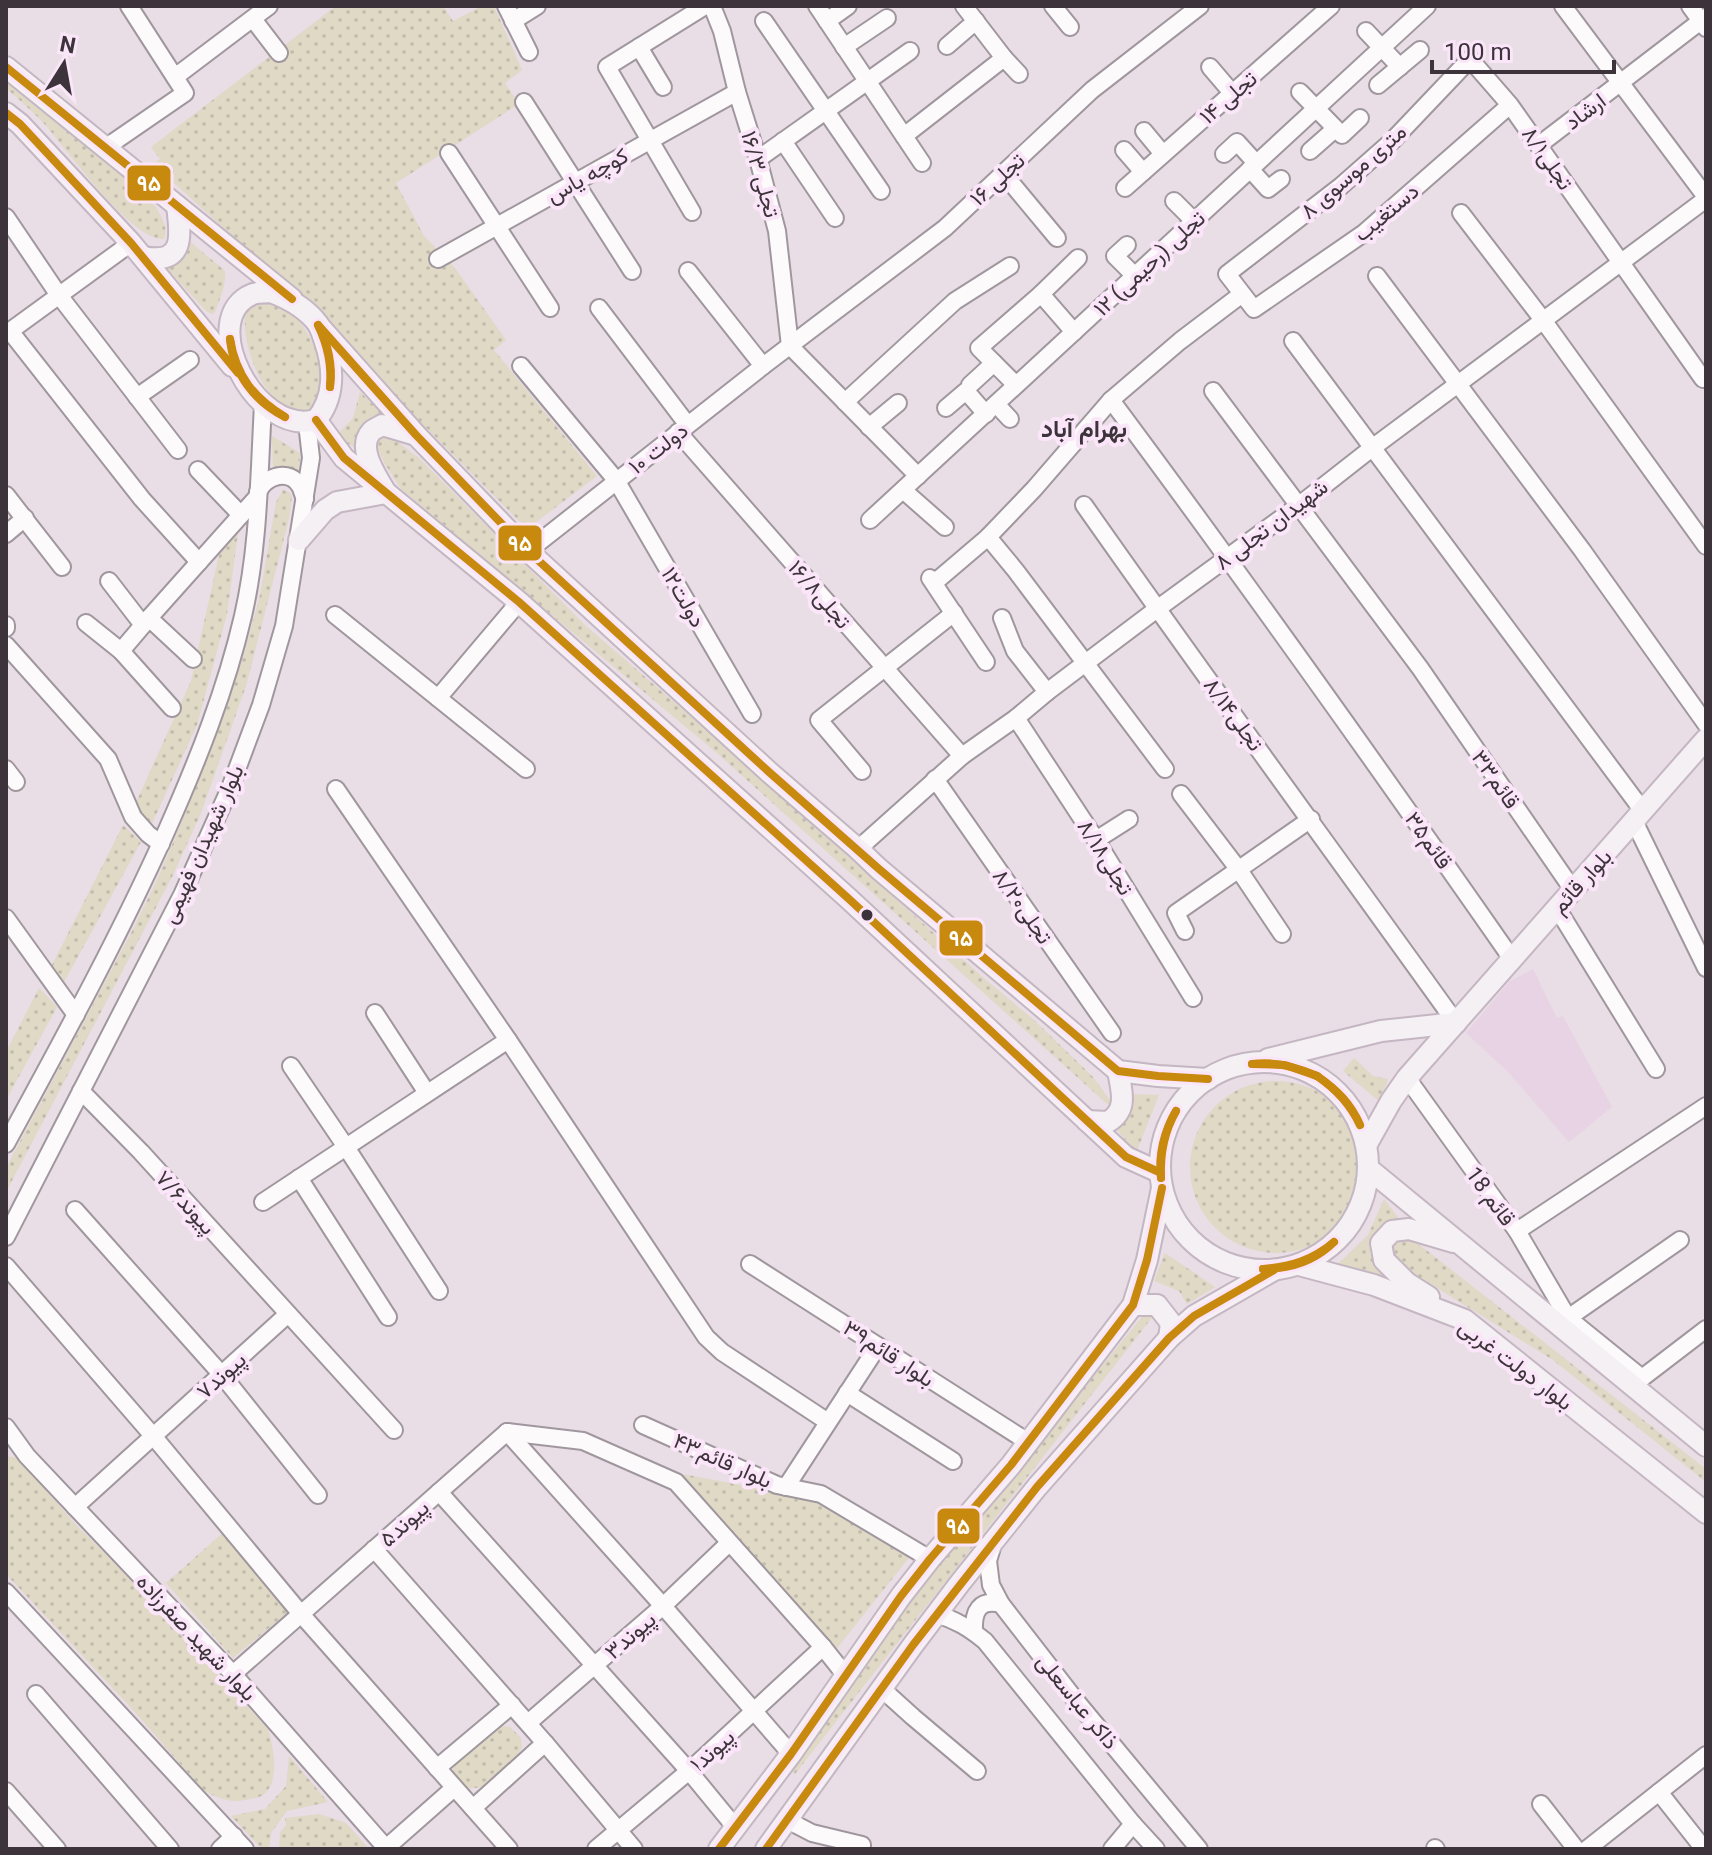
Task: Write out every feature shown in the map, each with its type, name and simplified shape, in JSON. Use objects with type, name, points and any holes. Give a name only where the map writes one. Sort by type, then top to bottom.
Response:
[{"type":"main road","points":[[6,67],[292,299],[416,435],[528,551],[879,869],[1118,1071],[1208,1079]]},
{"type":"main road","points":[[11,124],[137,250],[263,405],[288,420],[312,421],[323,412],[328,402],[331,378],[329,353],[319,326]]},
{"type":"main road","points":[[137,250],[158,260],[174,252],[181,236],[177,206]]},
{"type":"main road","points":[[240,375],[230,351],[231,319],[239,305],[253,294],[271,292],[292,299]]},
{"type":"main road","points":[[312,421],[344,458],[519,602],[849,899],[1126,1157],[1160,1180],[1170,1212],[1184,1233],[1203,1250],[1225,1263],[1249,1270],[1274,1270],[1299,1265],[1322,1254],[1341,1238],[1356,1217],[1365,1194],[1369,1169],[1367,1144],[1358,1120],[1345,1099],[1326,1082],[1292,1066],[1254,1062]]},
{"type":"main road","points":[[386,493],[368,458],[366,444],[371,432],[382,425],[416,435]]},
{"type":"main road","points":[[299,540],[325,510],[337,502],[386,493]]},
{"type":"main road","name":"بلوار قائم","points":[[1367,1144],[1407,1078],[1705,739]]},
{"type":"main road","points":[[719,1849],[789,1756],[901,1596],[1028,1442],[1133,1305],[1147,1260],[1160,1180],[1163,1138],[1173,1115],[1188,1095],[1208,1079],[1230,1068],[1381,1031],[1456,1023]]},
{"type":"main road","points":[[1087,1121],[1108,1122],[1120,1112],[1123,1098],[1118,1071]]},
{"type":"main road","points":[[1369,1169],[1706,1446]]},
{"type":"main road","points":[[1464,1246],[1409,1229],[1392,1231],[1381,1243],[1384,1260],[1407,1283],[1465,1320]]},
{"type":"main road","name":"بلوار دولت غربی","points":[[1299,1265],[1374,1285],[1465,1320],[1706,1513]]},
{"type":"main road","points":[[766,1849],[936,1614],[1037,1487],[1169,1338],[1194,1316],[1274,1270]]},
{"type":"main road","points":[[1133,1305],[1157,1305],[1171,1323],[1169,1338]]},
{"type":"main road","points":[[789,1756],[785,1774],[796,1784],[807,1783],[823,1768]]},
{"type":"main road","points":[[761,1793],[773,1788],[784,1792],[789,1800],[788,1818]]},
{"type":"street","points":[[105,148],[185,93],[129,6]]},
{"type":"street","points":[[175,77],[269,6]]},
{"type":"street","points":[[529,52],[509,13],[537,6]]},
{"type":"street","points":[[692,212],[607,67],[705,6]]},
{"type":"street","name":"۱۶/۳ تجلی","points":[[712,6],[722,31],[777,231],[790,346]]},
{"type":"street","points":[[817,6],[922,163]]},
{"type":"street","points":[[827,21],[848,6]]},
{"type":"street","points":[[964,6],[1019,74]]},
{"type":"street","points":[[1053,6],[1070,27]]},
{"type":"street","name":"۱۶ تجلی","points":[[790,346],[945,228],[1092,90],[1200,6]]},
{"type":"street","name":"تجلی ۱۴","points":[[1125,188],[1331,6]]},
{"type":"street","name":"۱۲ تجلی (رحیمی)","points":[[870,520],[1427,6]]},
{"type":"street","points":[[1563,6],[1706,198]]},
{"type":"street","points":[[1690,6],[1704,22]]},
{"type":"street","points":[[844,47],[887,18]]},
{"type":"street","points":[[253,19],[279,53]]},
{"type":"street","points":[[764,21],[881,191]]},
{"type":"street","points":[[947,46],[976,21]]},
{"type":"street","name":"ارشاد","points":[[1539,145],[1704,22]]},
{"type":"street","points":[[1366,31],[1400,67]]},
{"type":"street","points":[[639,47],[663,87]]},
{"type":"street","points":[[1378,85],[1420,50]]},
{"type":"street","points":[[758,159],[910,51]]},
{"type":"street","points":[[904,136],[1004,58]]},
{"type":"street","name":"تجلی۸/۱","points":[[1470,59],[1510,105],[1703,379]]},
{"type":"street","name":"۸ متری موسوی","points":[[1242,294],[1227,274],[1341,186],[1392,141],[1470,59]]},
{"type":"street","points":[[1210,67],[1233,94]]},
{"type":"street","name":"کوچه یاس","points":[[438,259],[737,92]]},
{"type":"street","points":[[1300,92],[1338,132]]},
{"type":"street","points":[[524,102],[632,271]]},
{"type":"street","name":"دستغیب","points":[[1242,294],[1254,309],[1364,233],[1510,105]]},
{"type":"street","points":[[1310,151],[1360,118]]},
{"type":"street","points":[[1144,131],[1163,154]]},
{"type":"street","points":[[783,141],[835,218]]},
{"type":"street","points":[[1224,154],[1237,142],[1268,189],[1281,179]]},
{"type":"street","points":[[1124,150],[1143,172]]},
{"type":"street","points":[[449,153],[550,308]]},
{"type":"street","points":[[1003,173],[1057,238]]},
{"type":"street","name":"شهیدان تجلی ۸","points":[[858,849],[962,756],[1706,198]]},
{"type":"street","points":[[1174,201],[1194,221]]},
{"type":"street","points":[[1461,213],[1543,320],[1706,546]]},
{"type":"street","points":[[6,217],[58,294],[178,450]]},
{"type":"street","points":[[1127,245],[1115,256],[1135,276]]},
{"type":"street","points":[[137,250],[58,294],[8,332],[142,499],[199,562]]},
{"type":"street","points":[[1016,385],[979,348],[1078,258]]},
{"type":"street","points":[[845,402],[955,301],[1010,266]]},
{"type":"street","points":[[688,271],[763,366]]},
{"type":"street","points":[[1377,276],[1582,550],[1705,739]]},
{"type":"street","points":[[1041,294],[1074,332]]},
{"type":"street","points":[[986,662],[932,580],[988,537],[1050,472],[1111,400],[1180,341],[1242,294]]},
{"type":"street","name":"تجلی۱۶/۸","points":[[599,308],[683,428],[962,756]]},
{"type":"street","points":[[1293,341],[1507,629],[1638,816],[1706,968]]},
{"type":"street","points":[[790,346],[918,476]]},
{"type":"street","name":"۱۰ دولت","points":[[528,551],[790,346]]},
{"type":"street","points":[[137,397],[190,360]]},
{"type":"street","points":[[970,385],[994,363]]},
{"type":"street","name":"۱۲دولت","points":[[521,366],[616,480],[752,714]]},
{"type":"street","points":[[946,408],[966,391],[1010,419]]},
{"type":"street","name":"قائم۳۳","points":[[1213,391],[1420,668],[1573,890]]},
{"type":"street","name":"قائم۳۵","points":[[1111,400],[1228,557],[1512,959]]},
{"type":"street","points":[[869,427],[898,403]]},
{"type":"street","name":"بلوار شهیدان فهیمی","points":[[6,1144],[145,878],[191,775],[221,691],[243,615],[252,564],[263,405]]},
{"type":"street","name":"بلوار شهیدان فهیمی","points":[[6,1237],[182,895],[230,788],[261,705],[284,626],[311,458],[312,421]]},
{"type":"street","points":[[198,470],[241,515]]},
{"type":"street","points":[[121,651],[270,478],[283,475],[296,482],[305,500]]},
{"type":"street","points":[[903,490],[945,527]]},
{"type":"street","points":[[6,495],[62,567]]},
{"type":"street","name":"تجلی۸‌/۱۴","points":[[1084,505],[1456,1023]]},
{"type":"street","points":[[6,534],[25,518]]},
{"type":"street","points":[[988,537],[1165,769]]},
{"type":"street","points":[[109,581],[146,621],[193,659]]},
{"type":"street","points":[[438,698],[519,602]]},
{"type":"street","points":[[862,771],[819,720],[954,613]]},
{"type":"street","points":[[335,615],[526,769]]},
{"type":"street","points":[[1002,618],[1015,651],[1047,692]]},
{"type":"street","points":[[86,623],[121,651],[172,708]]},
{"type":"street","points":[[6,645],[108,759],[133,817],[161,844]]},
{"type":"street","name":"تجلی۸/۱۸","points":[[1016,718],[1096,840],[1193,998]]},
{"type":"street","name":"تجلی۸/۲۰","points":[[929,785],[1112,1033]]},
{"type":"street","points":[[336,789],[706,1337],[722,1352],[828,1422]]},
{"type":"street","points":[[1181,794],[1239,870],[1282,934]]},
{"type":"street","points":[[1096,840],[1129,819]]},
{"type":"street","points":[[1185,931],[1176,913],[1311,819]]},
{"type":"street","points":[[1557,908],[1656,1069]]},
{"type":"street","points":[[6,918],[76,1015]]},
{"type":"street","points":[[375,1013],[427,1093]]},
{"type":"street","points":[[263,1202],[508,1040]]},
{"type":"street","points":[[291,1066],[439,1291]]},
{"type":"street","name":"18 قائم","points":[[1407,1078],[1517,1231],[1568,1318]]},
{"type":"street","name":"پیوند۷/۶","points":[[81,1091],[394,1430]]},
{"type":"street","points":[[1517,1231],[1706,1106]]},
{"type":"street","points":[[299,1178],[388,1317]]},
{"type":"street","points":[[75,1210],[222,1375],[318,1495]]},
{"type":"street","points":[[1680,1240],[1568,1318],[1642,1378],[1706,1329]]},
{"type":"street","name":"بلوار قائم۳۹","points":[[750,1264],[1028,1442]]},
{"type":"street","points":[[6,1266],[301,1614],[509,1849]]},
{"type":"street","name":"پیوند۷","points":[[75,1507],[288,1314]]},
{"type":"street","points":[[786,1487],[878,1346]]},
{"type":"street","points":[[847,1393],[953,1461]]},
{"type":"street","name":"بلوار قائم۴۳","points":[[643,1425],[763,1479],[821,1494],[930,1559]]},
{"type":"street","name":"بلوار شهید صفرزاده","points":[[6,1427],[27,1456],[233,1674],[386,1848]]},
{"type":"street","points":[[507,1432],[583,1441],[676,1482],[846,1676]]},
{"type":"street","points":[[507,1432],[663,1606],[789,1756]]},
{"type":"street","name":"پیوند۵","points":[[233,1674],[507,1432]]},
{"type":"street","points":[[6,1450],[27,1456]]},
{"type":"street","points":[[439,1492],[689,1771],[735,1827]]},
{"type":"street","name":"ذاکر عباسعلی","points":[[994,1541],[988,1561],[991,1585],[1001,1604],[1077,1702],[1199,1849]]},
{"type":"street","name":"پیوند۳","points":[[528,1723],[663,1606],[729,1543]]},
{"type":"street","points":[[374,1549],[528,1723],[634,1849]]},
{"type":"street","points":[[6,1592],[245,1849]]},
{"type":"street","points":[[974,1632],[975,1612],[991,1602],[1001,1604]]},
{"type":"street","name":"ذاکر عباسعلی","points":[[936,1614],[951,1618],[985,1641],[1156,1849]]},
{"type":"street","name":"پیوند۱","points":[[596,1849],[689,1771],[823,1647]]},
{"type":"street","points":[[882,1689],[977,1771]]},
{"type":"street","points":[[36,1694],[170,1849]]},
{"type":"street","points":[[437,1768],[512,1705]]},
{"type":"street","points":[[473,1808],[545,1743]]},
{"type":"street","points":[[1587,1849],[1706,1755]]},
{"type":"street","points":[[386,1848],[454,1788]]},
{"type":"street","points":[[6,1791],[57,1849]]},
{"type":"street","points":[[1659,1792],[1704,1849]]},
{"type":"street","points":[[1541,1804],[1576,1849]]},
{"type":"street","points":[[788,1818],[812,1833],[862,1845],[860,1849]]},
{"type":"street","points":[[1112,1849],[1133,1824]]},
{"type":"street","points":[[220,1849],[234,1836]]},
{"type":"shaded area","points":[[336,6],[443,6],[453,21],[482,6],[494,6],[522,70],[505,83],[519,104],[396,183],[424,236],[455,268],[506,340],[494,350],[597,476],[527,529],[259,260],[153,164],[160,159],[151,147]]},
{"type":"shaded area","points":[[6,70],[156,207],[165,227],[164,239],[151,236],[135,226],[102,193],[42,122],[6,88]]},
{"type":"shaded area","points":[[187,239],[225,271],[222,292],[212,314],[163,264]]},
{"type":"shaded area","points":[[264,297],[293,311],[324,367],[326,401],[304,414],[282,406],[272,396],[252,361],[246,335],[246,311]]},
{"type":"shaded area","points":[[360,392],[383,414],[365,426],[365,454],[336,436],[353,418]]},
{"type":"shaded area","points":[[385,435],[418,457],[586,626],[1033,1019],[1093,1077],[1115,1107],[1106,1103],[717,753],[401,489],[376,446],[378,436]]},
{"type":"shaded area","points":[[272,436],[300,453],[299,475],[273,472]]},
{"type":"shaded area","points":[[283,490],[292,496],[289,519],[246,686],[201,813],[172,877],[6,1192],[6,1168],[131,933],[180,826],[244,654],[260,595],[276,502]]},
{"type":"shaded area","points":[[239,526],[227,614],[197,725],[150,828],[134,807],[191,681],[221,546]]},
{"type":"shaded area","points":[[123,825],[141,842],[63,984],[49,971]]},
{"type":"shaded area","points":[[1533,969],[1557,1018],[1563,1016],[1612,1107],[1569,1142],[1508,1072],[1466,1033],[1510,981]]},
{"type":"shaded area","points":[[39,988],[57,1007],[6,1100],[6,1052]]},
{"type":"shaded area","points":[[1354,1058],[1373,1076],[1388,1079],[1380,1102],[1343,1071]]},
{"type":"shaded area","points":[[1276,1081],[1309,1088],[1337,1106],[1355,1134],[1362,1167],[1355,1200],[1337,1228],[1309,1246],[1276,1253],[1243,1246],[1215,1228],[1197,1200],[1190,1167],[1197,1134],[1215,1106],[1243,1088]]},
{"type":"shaded area","points":[[1134,1094],[1159,1095],[1136,1153],[1115,1127],[1125,1121]]},
{"type":"shaded area","points":[[1384,1199],[1400,1220],[1373,1236],[1370,1254],[1384,1275],[1332,1270],[1368,1235]]},
{"type":"shaded area","points":[[1403,1237],[1421,1246],[1706,1469],[1706,1482],[1553,1360],[1400,1265],[1390,1254],[1393,1238]]},
{"type":"shaded area","points":[[1165,1253],[1215,1287],[1187,1304],[1179,1291],[1154,1281]]},
{"type":"shaded area","points":[[1146,1312],[1154,1315],[793,1773],[793,1768],[904,1608]]},
{"type":"shaded area","points":[[6,1456],[18,1458],[77,1526],[268,1729],[274,1773],[269,1789],[263,1795],[234,1801],[203,1790],[6,1574]]},
{"type":"shaded area","points":[[682,1474],[817,1499],[911,1555],[834,1652]]},
{"type":"shaded area","points":[[226,1530],[293,1608],[233,1658],[166,1583]]},
{"type":"shaded area","points":[[501,1726],[510,1727],[521,1738],[522,1747],[518,1755],[482,1787],[467,1789],[453,1778],[455,1763]]},
{"type":"shaded area","points":[[289,1756],[328,1802],[287,1811],[271,1833],[269,1849],[262,1849],[231,1816],[265,1809],[286,1786]]},
{"type":"shaded area","points":[[319,1814],[346,1823],[369,1849],[279,1849],[285,1818]]},
{"type":"transit line","name":"۹۵","points":[[6,67],[292,299]]},
{"type":"transit line","name":"۹۵","points":[[6,113],[20,124],[131,243],[238,373]]},
{"type":"transit line","name":"۹۵","points":[[318,325],[329,355],[330,387]]},
{"type":"transit line","name":"۹۵","points":[[318,325],[328,355],[330,387]]},
{"type":"transit line","name":"۹۵","points":[[319,326],[416,435],[528,551],[879,869],[1118,1071],[1208,1079]]},
{"type":"transit line","name":"۹۵","points":[[230,339],[237,364],[248,385],[285,417]]},
{"type":"transit line","name":"۹۵","points":[[230,339],[236,364],[247,386],[264,403],[285,417]]},
{"type":"transit line","name":"۹۵","points":[[316,420],[344,458],[519,602],[849,899],[1126,1157],[1159,1172]]},
{"type":"transit line","name":"۹۵","points":[[1252,1064],[1285,1065],[1317,1076]]},
{"type":"transit line","name":"۹۵","points":[[1252,1064],[1285,1065],[1317,1076]]},
{"type":"transit line","name":"۹۵","points":[[1317,1076],[1342,1097],[1360,1125]]},
{"type":"transit line","name":"۹۵","points":[[1317,1076],[1342,1098],[1360,1125]]},
{"type":"transit line","name":"۹۵","points":[[1161,1178],[1163,1144],[1176,1111]]},
{"type":"transit line","name":"۹۵","points":[[1161,1178],[1164,1144],[1176,1111]]},
{"type":"transit line","name":"۹۵","points":[[719,1849],[791,1754],[901,1596],[1011,1465],[1133,1305],[1147,1260],[1162,1188]]},
{"type":"transit line","name":"۹۵","points":[[1263,1269],[1302,1263],[1334,1242]]},
{"type":"transit line","name":"۹۵","points":[[1263,1269],[1301,1262],[1334,1242]]},
{"type":"transit line","name":"۹۵","points":[[766,1849],[913,1645],[1037,1487],[1169,1338],[1194,1316],[1274,1270]]},
{"type":"district","name":"بهرام آباد","points":[[1084,429]]}]
